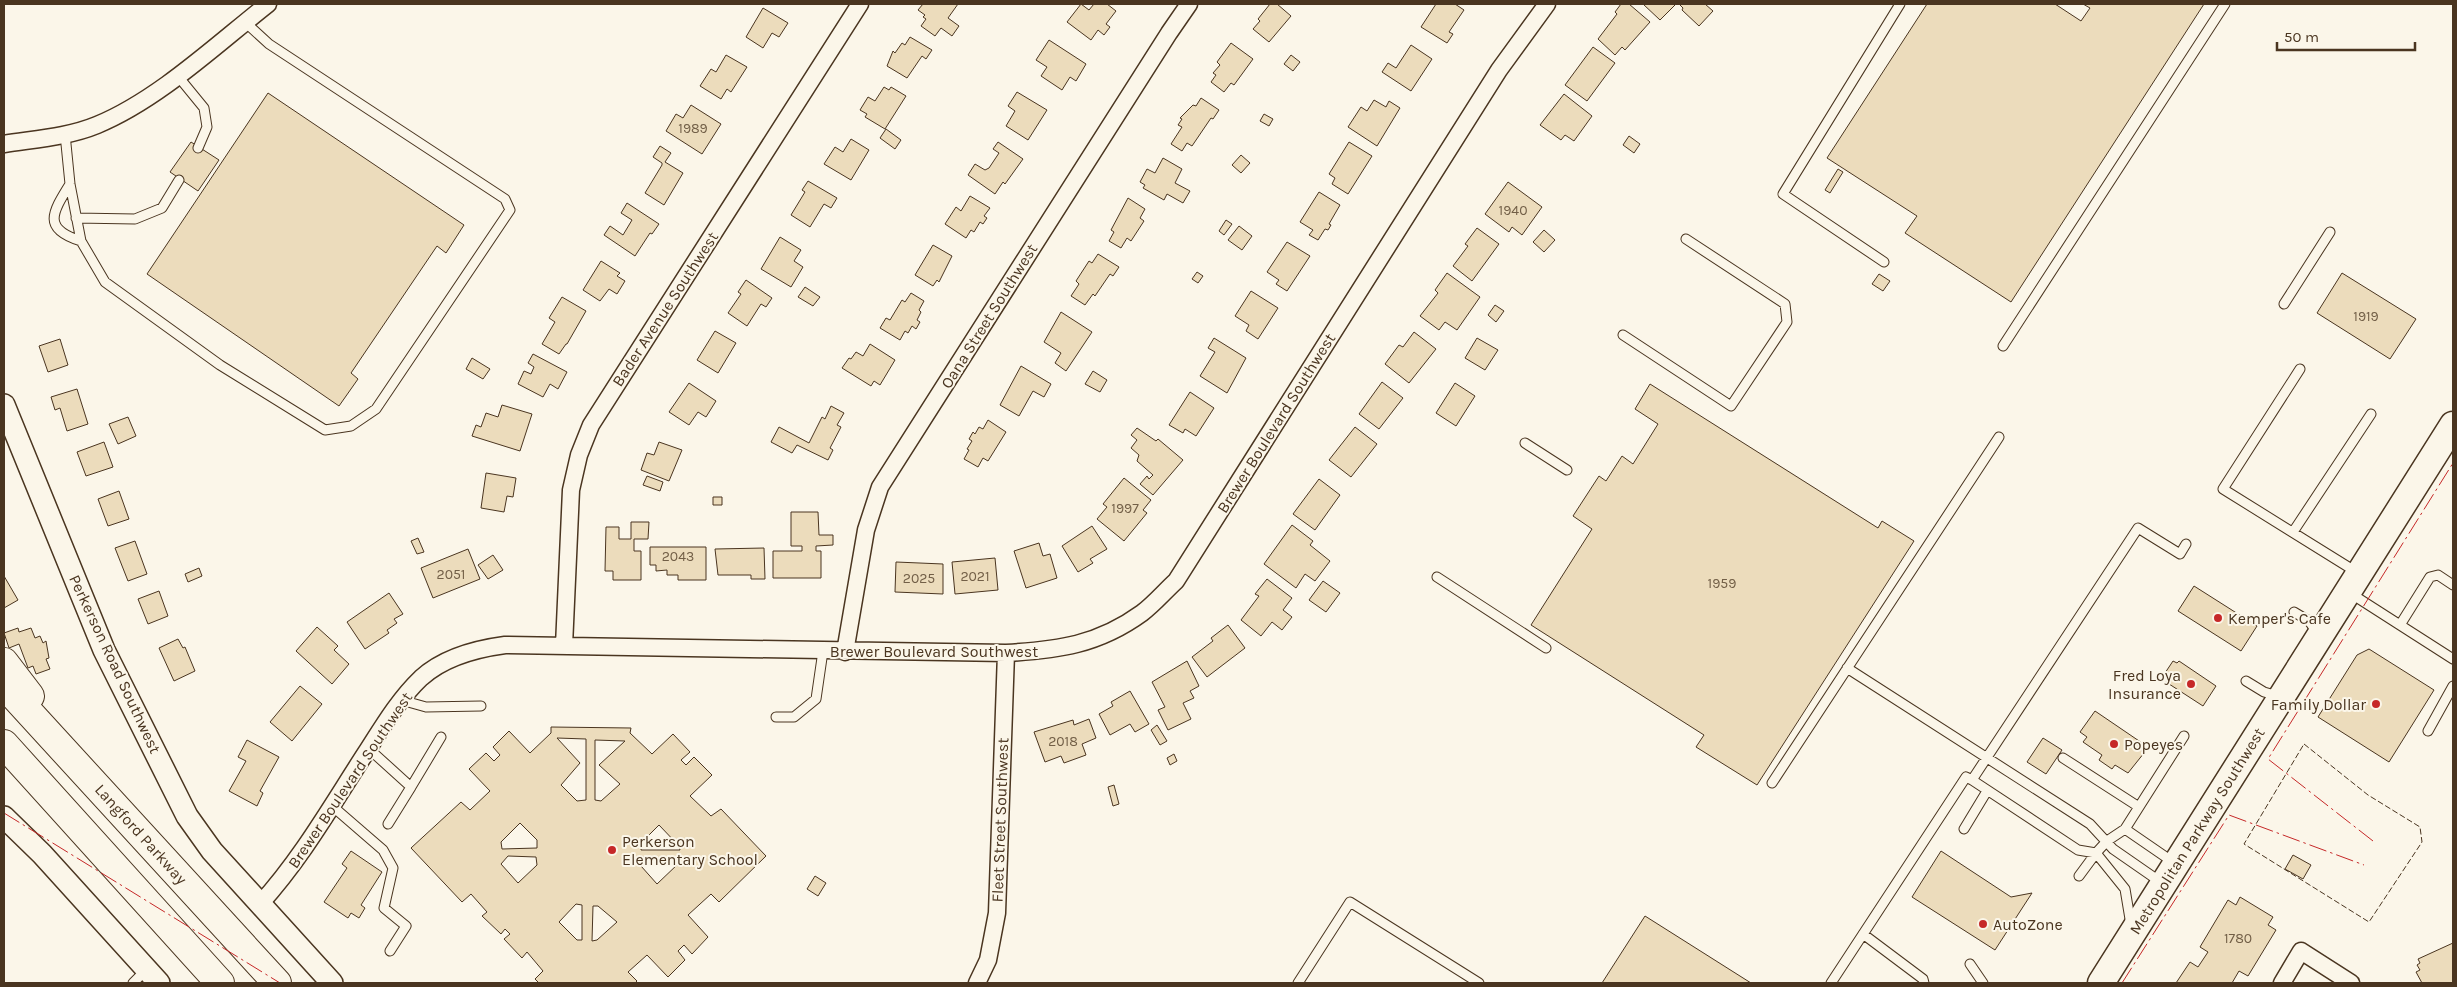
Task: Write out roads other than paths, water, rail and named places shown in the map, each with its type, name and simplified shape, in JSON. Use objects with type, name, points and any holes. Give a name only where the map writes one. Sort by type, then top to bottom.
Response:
[{"type":"highway","points":[[4,662],[99,787]]},
{"type":"highway","name":"Langford Parkway","points":[[4,685],[277,983]]},
{"type":"highway","points":[[4,744],[220,983]]},
{"type":"main road","name":"Metropolitan Parkway Southwest","points":[[2100,983],[2453,424]]},
{"type":"street","points":[[4,144],[65,134],[97,125],[152,95],[268,4]]},
{"type":"street","name":"Bader Avenue Southwest","points":[[564,646],[571,490],[579,455],[591,426],[860,4]]},
{"type":"street","name":"Oana Street Southwest","points":[[845,652],[866,530],[880,487],[1168,33],[1190,4]]},
{"type":"street","name":"Brewer Boulevard Southwest","points":[[260,904],[284,878],[368,748],[402,700],[422,677],[442,664],[480,648],[564,646],[845,652],[1006,653],[1054,650],[1101,637],[1143,612],[1176,581],[1499,70],[1546,4]]},
{"type":"street","name":"Perkerson Road Southwest","points":[[4,405],[104,650],[187,816],[212,851],[332,983]]},
{"type":"street","name":"Fleet Street Southwest","points":[[977,983],[988,960],[998,913],[1006,653]]},
{"type":"street","points":[[4,817],[42,854],[146,979]]},
{"type":"street","points":[[2282,983],[2301,951],[2351,983]]},
{"type":"lane","points":[[1884,262],[1783,194],[1900,4]]},
{"type":"lane","points":[[2003,346],[2225,4]]},
{"type":"lane","points":[[65,134],[70,184],[81,241],[105,282],[220,365],[325,430],[351,426],[376,409],[510,210],[505,199],[270,44],[245,22]]},
{"type":"lane","points":[[177,75],[204,108],[207,127],[198,148]]},
{"type":"lane","points":[[76,218],[135,219],[162,208],[179,180]]},
{"type":"lane","points":[[70,184],[57,205],[53,218],[56,230],[81,241]]},
{"type":"lane","points":[[2284,304],[2330,232]]},
{"type":"lane","points":[[1623,335],[1731,406],[1787,322],[1786,304],[1686,239]]},
{"type":"lane","points":[[2300,369],[2223,489],[2293,532],[2400,625],[2453,660]]},
{"type":"lane","points":[[2293,532],[2370,414]]},
{"type":"lane","points":[[1772,783],[1999,437]]},
{"type":"lane","points":[[1525,443],[1567,470]]},
{"type":"lane","points":[[1972,780],[2138,528],[2180,554],[2186,544]]},
{"type":"lane","points":[[2400,625],[2430,577],[2438,576],[2453,585]]},
{"type":"lane","points":[[1437,577],[1546,648]]},
{"type":"lane","points":[[2294,612],[2309,621],[2320,636]]},
{"type":"lane","points":[[776,717],[794,717],[816,699],[823,651]]},
{"type":"lane","points":[[1847,668],[2090,824],[2113,849],[2169,874]]},
{"type":"lane","points":[[2246,681],[2264,692],[2281,697]]},
{"type":"lane","points":[[2428,731],[2453,686]]},
{"type":"lane","points":[[402,700],[426,707],[481,706]]},
{"type":"lane","points":[[2079,876],[2107,841],[2125,828],[2184,736]]},
{"type":"lane","points":[[388,824],[441,737]]},
{"type":"lane","points":[[368,748],[411,787]]},
{"type":"lane","points":[[2063,758],[2139,808]]},
{"type":"lane","points":[[1831,983],[1966,777],[2078,850],[2096,853],[2125,889],[2132,934]]},
{"type":"lane","points":[[1964,830],[1987,791]]},
{"type":"lane","points":[[331,805],[383,850],[393,868],[384,908],[406,926],[390,951]]},
{"type":"lane","points":[[2125,828],[2169,874]]},
{"type":"lane","points":[[1298,983],[1350,902],[1479,983]]},
{"type":"lane","points":[[1863,934],[1923,979],[1924,983]]},
{"type":"lane","points":[[1970,964],[1983,983]]},
{"type":"place","name":"Kemper's Cafe","points":[[2218,618]]},
{"type":"place","name":"Fred Loya Insurance","points":[[2191,684]]},
{"type":"place","name":"Family Dollar","points":[[2376,704]]},
{"type":"place","name":"Popeyes","points":[[2114,744]]},
{"type":"place","name":"Perkerson Elementary School","points":[[612,850]]},
{"type":"place","name":"AutoZone","points":[[1983,924]]}]
